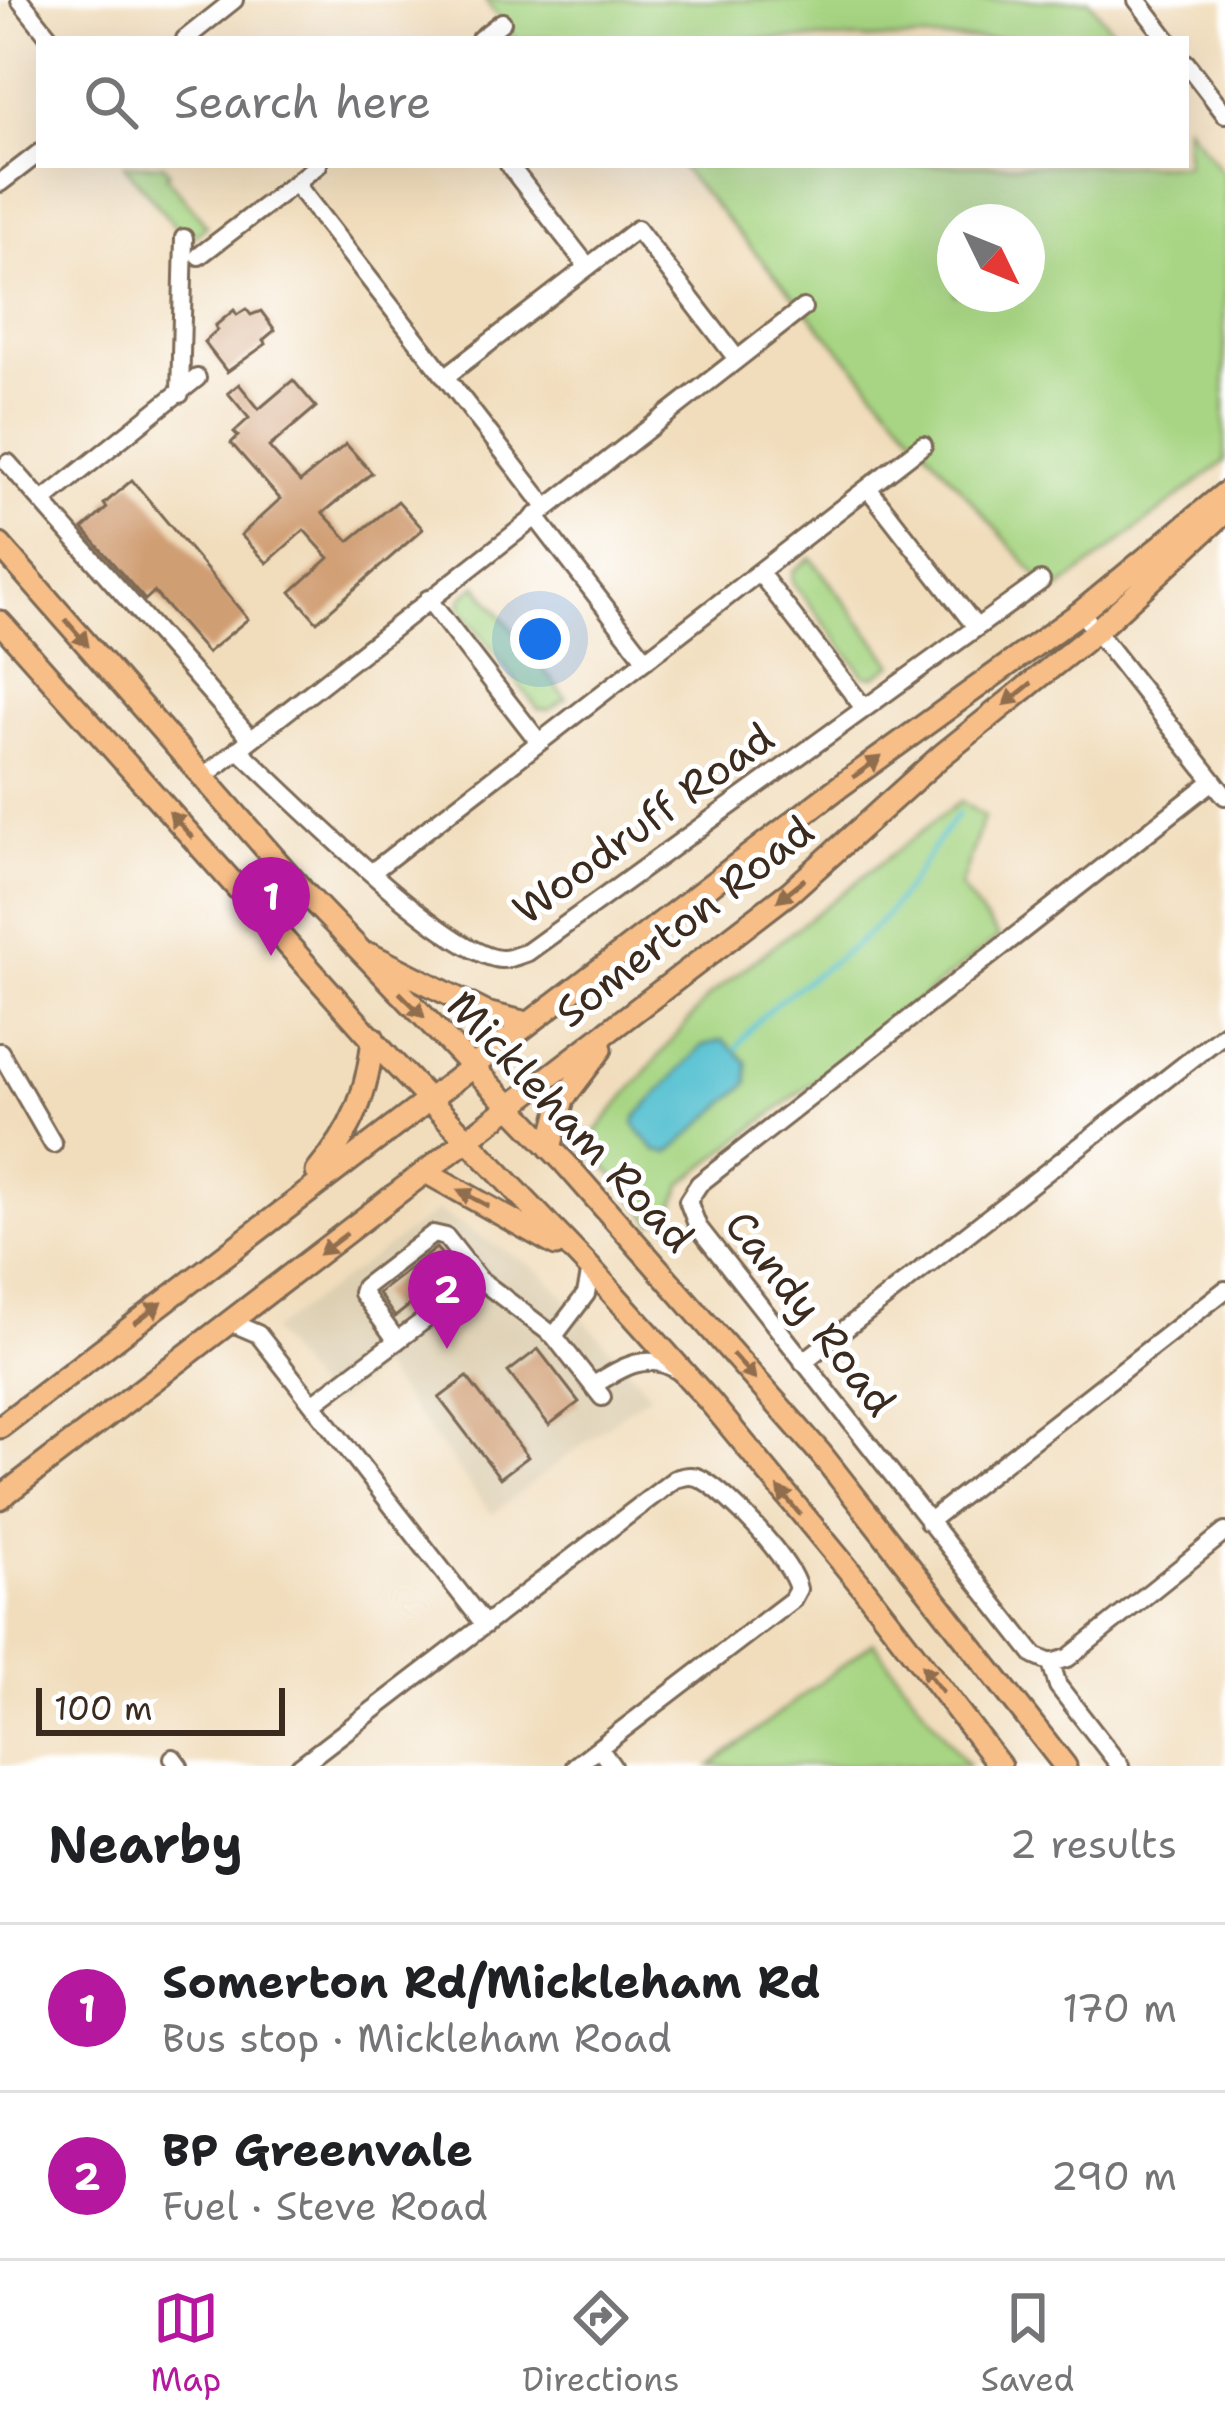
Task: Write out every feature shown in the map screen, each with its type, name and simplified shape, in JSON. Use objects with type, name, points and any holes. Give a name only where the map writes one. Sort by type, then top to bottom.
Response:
[{"type":"main road","name":"Somerton Road","points":[[0,1427],[839,787],[1082,612],[1225,494]]},
{"type":"main road","name":"Somerton Road","points":[[0,1498],[801,883],[941,757],[1095,632],[1225,512]]},
{"type":"main road","name":"Mickleham Road","points":[[0,545],[354,946],[550,1148],[858,1498],[1065,1766]]},
{"type":"main road","name":"Mickleham Road","points":[[0,622],[428,1099],[690,1379],[865,1590],[1000,1766]]},
{"type":"main road","points":[[354,946],[486,1013],[527,1023]]},
{"type":"main road","points":[[550,1148],[563,1099],[628,1016]]},
{"type":"main road","points":[[289,1205],[337,1148],[359,1108],[368,1083],[373,1038]]},
{"type":"main road","points":[[426,1172],[544,1237],[591,1269]]},
{"type":"street","points":[[20,0],[49,36]]},
{"type":"street","points":[[188,36],[234,0]]},
{"type":"street","points":[[1137,0],[1165,36]]},
{"type":"street","points":[[484,36],[502,22]]},
{"type":"street","points":[[1189,67],[1225,114]]},
{"type":"street","points":[[0,183],[36,155]]},
{"type":"street","points":[[200,256],[314,168]]},
{"type":"street","points":[[511,168],[588,267]]},
{"type":"street","points":[[295,183],[445,376],[646,660]]},
{"type":"street","points":[[445,376],[638,229],[737,359]]},
{"type":"street","points":[[180,394],[184,238]]},
{"type":"street","points":[[202,777],[803,308]]},
{"type":"street","points":[[43,501],[197,378]]},
{"type":"street","points":[[372,872],[923,446]]},
{"type":"street","name":"Woodruff Road","points":[[8,463],[244,743],[372,872],[394,894],[479,953],[504,960],[528,952],[1041,580]]},
{"type":"street","points":[[1175,532],[1184,514],[1225,481]]},
{"type":"street","points":[[868,488],[976,627]]},
{"type":"street","points":[[759,572],[864,708]]},
{"type":"street","points":[[428,599],[539,742]]},
{"type":"street","points":[[1082,612],[1225,796]]},
{"type":"street","name":"Candy Road","points":[[1120,1766],[1058,1686],[1051,1664],[1035,1656],[693,1220],[688,1201],[693,1189],[1213,781]]},
{"type":"street","points":[[803,1362],[1225,1033]]},
{"type":"street","points":[[0,1052],[53,1144]]},
{"type":"street","points":[[397,1341],[362,1293],[434,1234],[446,1237],[478,1279],[554,1336],[598,1391],[628,1364],[654,1360],[690,1379]]},
{"type":"street","points":[[554,1336],[586,1294],[591,1269]]},
{"type":"street","points":[[314,1404],[478,1279]]},
{"type":"street","points":[[928,1522],[1225,1290]]},
{"type":"street","points":[[258,1334],[259,1301]]},
{"type":"street","points":[[230,1322],[258,1334],[484,1625]]},
{"type":"street","points":[[300,1766],[675,1480],[688,1475],[699,1478],[742,1514],[790,1568],[798,1589],[793,1600],[575,1766]]},
{"type":"street","points":[[1051,1664],[1068,1658],[1225,1532]]},
{"type":"street","points":[[598,1748],[612,1766]]},
{"type":"shaded area","points":[[437,1211],[541,1272],[650,1393],[492,1514],[380,1368],[328,1407],[271,1331]]},
{"type":"green space","points":[[485,0],[1089,0],[1117,36],[513,36]]},
{"type":"green space","points":[[1189,129],[1225,176],[1225,461],[1053,594],[682,168],[1189,168]]},
{"type":"green space","points":[[126,168],[165,168],[166,176],[207,226],[187,241]]},
{"type":"green space","points":[[811,558],[893,664],[874,677],[864,675],[792,581],[793,571]]},
{"type":"green space","points":[[477,585],[566,698],[549,710],[538,709],[460,608],[462,597]]},
{"type":"green space","points":[[961,801],[984,817],[960,887],[999,937],[683,1183],[673,1208],[654,1223],[595,1154],[593,1135],[710,995]]},
{"type":"green space","points":[[873,1642],[968,1766],[710,1766]]},
{"type":"water","points":[[723,1040],[747,1062],[748,1083],[669,1153],[656,1151],[634,1124],[636,1117],[702,1046]]},
{"type":"building","points":[[246,309],[251,315],[261,311],[275,330],[263,340],[266,344],[227,372],[204,342],[234,310],[237,315]]},
{"type":"building","points":[[293,380],[316,407],[269,447],[300,482],[346,444],[372,473],[323,513],[349,541],[398,501],[423,529],[317,622],[291,592],[329,558],[304,530],[267,563],[241,535],[280,499],[231,443],[238,436],[234,432],[249,418],[228,393],[239,384],[259,409]]},
{"type":"building","points":[[132,480],[248,619],[207,653],[154,592],[145,600],[83,529]]},
{"type":"building","points":[[436,1248],[455,1269],[395,1317],[378,1293]]},
{"type":"building","points":[[538,1349],[579,1402],[549,1425],[508,1372]]},
{"type":"building","points":[[467,1377],[528,1457],[500,1478],[439,1398]]},
{"type":"waterway","points":[[736,1049],[768,1011],[882,920],[958,814]]},
{"type":"place","name":"Somerton Rd/Mickleham Rd","points":[[271,956]]},
{"type":"place","name":"BP Greenvale","points":[[447,1349]]}]
